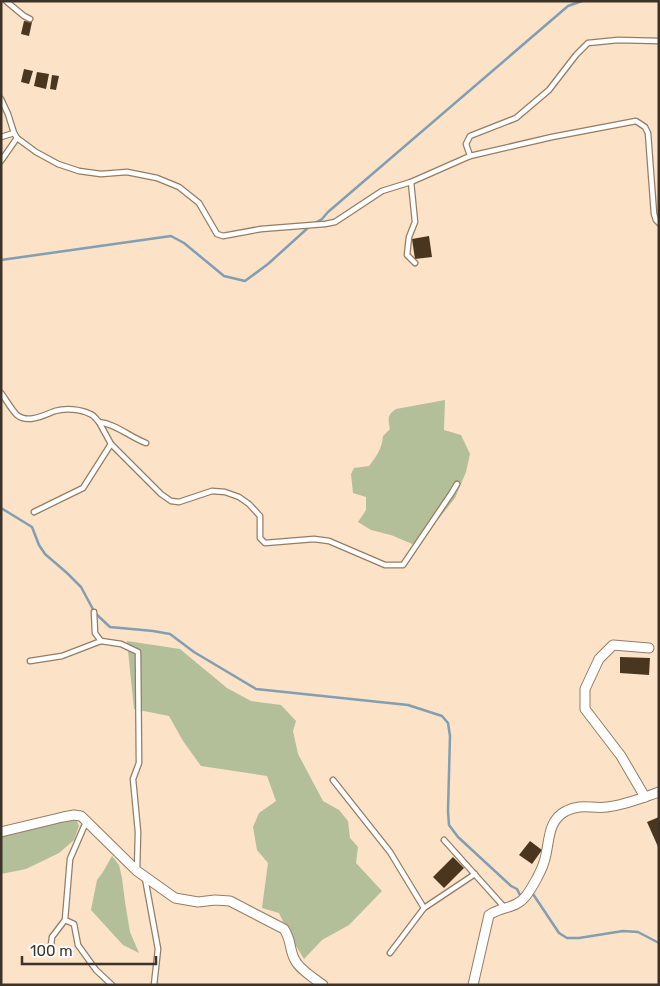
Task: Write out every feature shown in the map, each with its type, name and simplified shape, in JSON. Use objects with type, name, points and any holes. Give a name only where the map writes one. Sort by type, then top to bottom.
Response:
[{"type":"street","points":[[645,797],[621,756],[585,709],[585,689],[600,659],[613,645],[649,648]]},
{"type":"street","points":[[473,985],[489,915],[495,911],[516,905],[526,897],[544,862],[550,831],[557,817],[576,807],[605,808],[621,805],[659,792]]},
{"type":"street","points":[[1,832],[63,817],[81,816],[137,871],[175,898],[198,902],[230,901],[284,929],[289,937],[294,960],[298,966],[323,985]]},
{"type":"lane","points":[[6,1],[30,19]]},
{"type":"lane","points":[[470,156],[466,144],[470,136],[516,118],[549,90],[576,55],[588,43],[618,40],[659,41]]},
{"type":"lane","points":[[1,99],[17,138],[36,152],[58,164],[79,171],[101,174],[127,172],[156,178],[179,187],[198,203],[218,234],[223,236],[261,229],[335,222],[382,191],[412,182],[470,156],[552,137],[636,121],[645,127],[648,134],[654,214],[659,223]]},
{"type":"lane","points":[[1,136],[14,133]]},
{"type":"lane","points":[[1,161],[17,138]]},
{"type":"lane","points":[[412,182],[415,222],[409,237],[407,255],[415,263]]},
{"type":"lane","points":[[1,393],[18,416],[27,419],[41,418],[56,411],[73,409],[92,414],[111,444],[161,494],[171,501],[179,502],[212,491],[225,492],[239,497],[249,504],[260,516],[260,538],[265,542],[314,539],[329,541],[385,565],[403,565],[457,484]]},
{"type":"lane","points":[[98,422],[108,423],[135,439],[146,443]]},
{"type":"lane","points":[[34,512],[83,488],[111,444]]},
{"type":"lane","points":[[94,612],[95,633],[101,641]]},
{"type":"lane","points":[[30,661],[62,656],[101,641],[121,644],[138,652],[139,763],[134,780],[138,832],[137,871]]},
{"type":"lane","points":[[333,780],[390,852],[424,908]]},
{"type":"lane","points":[[51,945],[52,937],[65,920],[70,859],[87,821]]},
{"type":"lane","points":[[444,840],[505,908]]},
{"type":"lane","points":[[390,953],[424,908],[475,874]]},
{"type":"lane","points":[[145,877],[158,949],[154,985]]},
{"type":"lane","points":[[65,920],[74,924],[78,945],[96,970],[112,985]]},
{"type":"green space","points":[[445,400],[444,430],[461,435],[470,454],[466,472],[455,498],[417,546],[391,535],[371,530],[358,522],[366,510],[366,497],[353,493],[351,474],[354,468],[369,466],[376,456],[383,436],[390,429],[389,420],[391,413],[396,409]]},
{"type":"green space","points":[[127,641],[180,649],[227,688],[251,701],[281,705],[296,721],[293,731],[298,754],[323,801],[339,810],[348,821],[350,838],[358,847],[356,863],[382,891],[349,925],[322,940],[304,959],[279,913],[262,908],[268,863],[257,850],[253,827],[259,813],[276,801],[267,776],[201,766],[183,741],[169,716],[134,709]]},
{"type":"green space","points":[[70,819],[77,821],[79,826],[74,840],[59,853],[26,869],[1,874],[1,834],[32,829]]},
{"type":"green space","points":[[112,856],[119,865],[130,932],[139,953],[123,945],[91,910],[97,880]]},
{"type":"building","points":[[24,21],[32,22],[29,36],[21,34]]},
{"type":"building","points":[[24,69],[33,71],[29,84],[21,82]]},
{"type":"building","points":[[37,72],[49,74],[46,89],[34,86]]},
{"type":"building","points":[[52,75],[59,76],[56,90],[50,89]]},
{"type":"building","points":[[429,236],[432,257],[415,259],[412,239]]},
{"type":"building","points":[[620,657],[650,658],[649,675],[620,673]]},
{"type":"building","points":[[659,817],[659,849],[647,822]]},
{"type":"building","points":[[530,841],[542,850],[532,864],[519,855]]},
{"type":"building","points":[[453,857],[464,868],[444,888],[433,877]]},
{"type":"waterway","points":[[315,223],[322,219],[568,6],[582,1]]},
{"type":"waterway","points":[[1,260],[171,236],[184,243],[224,276],[245,281],[268,264],[310,226]]},
{"type":"waterway","points":[[1,508],[32,527],[39,545],[45,554],[81,587],[95,613],[110,627],[170,634],[194,652],[256,689],[408,705],[442,716],[448,723],[450,736],[449,825],[458,837],[511,886],[517,889],[522,896]]},
{"type":"waterway","points":[[530,895],[533,894],[559,933],[567,938],[623,931],[638,932],[659,943]]}]
